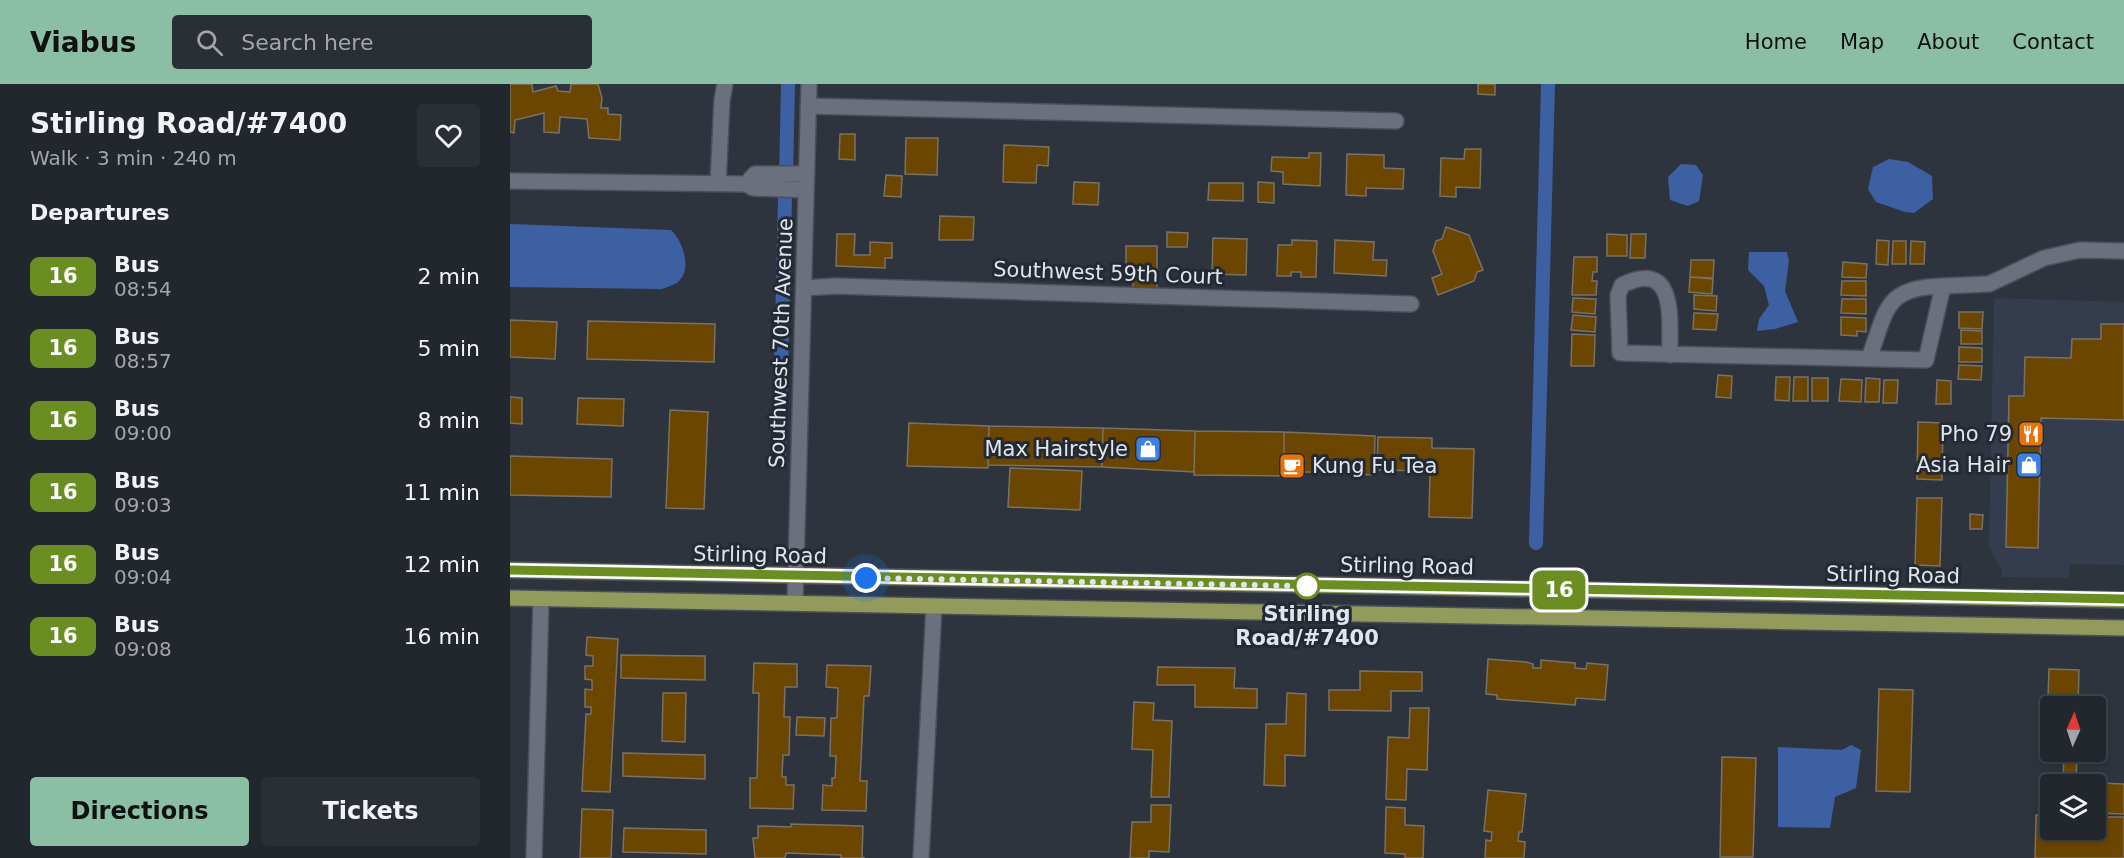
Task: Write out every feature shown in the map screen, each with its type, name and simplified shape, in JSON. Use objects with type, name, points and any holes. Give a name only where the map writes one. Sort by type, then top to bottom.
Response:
[{"type":"main road","name":"Stirling Road","points":[[510,570],[2124,600]]},
{"type":"main road","points":[[1087,609],[1089,582]]},
{"type":"main road","points":[[510,598],[2124,628]]},
{"type":"street","points":[[718,184],[722,100],[725,84]]},
{"type":"street","name":"Southwest 70th Avenue","points":[[795,603],[809,84]]},
{"type":"street","points":[[808,106],[1396,121]]},
{"type":"street","points":[[510,181],[746,184],[755,174],[806,182]]},
{"type":"street","points":[[1869,358],[1887,310],[1895,297],[1903,292],[1923,286],[1989,284],[2044,258],[2080,250],[2124,251]]},
{"type":"street","points":[[1670,355],[1668,296],[1663,285],[1653,280],[1640,279],[1622,285],[1618,295],[1620,353],[1670,355],[1926,360],[1943,286]]},
{"type":"street","name":"Southwest 59th Court","points":[[804,288],[837,286],[1411,304]]},
{"type":"street","points":[[534,858],[542,599]]},
{"type":"street","points":[[921,858],[934,606]]},
{"type":"shaded area","points":[[1994,298],[2124,302],[2124,565],[2070,564],[2069,578],[2002,577],[2002,571],[1989,547]]},
{"type":"water","points":[[1889,159],[1908,162],[1932,176],[1933,199],[1914,213],[1876,202],[1868,189],[1873,167]]},
{"type":"water","points":[[1681,164],[1696,165],[1703,175],[1699,201],[1688,206],[1670,200],[1668,177]]},
{"type":"water","points":[[510,224],[671,230],[682,248],[685,270],[679,281],[662,289],[510,287]]},
{"type":"water","points":[[1749,252],[1787,252],[1789,261],[1785,291],[1798,322],[1775,329],[1757,331],[1759,319],[1769,305],[1764,286],[1748,270]]},
{"type":"water","points":[[1851,745],[1861,750],[1856,788],[1835,797],[1830,828],[1778,827],[1778,747],[1842,750]]},
{"type":"building","points":[[510,84],[532,84],[533,92],[556,86],[558,91],[570,92],[571,84],[598,84],[602,98],[601,108],[608,108],[608,114],[621,115],[620,140],[589,138],[587,119],[560,117],[559,133],[544,132],[544,113],[515,120],[514,133],[510,132]]},
{"type":"building","points":[[1478,84],[1495,84],[1495,95],[1478,94]]},
{"type":"building","points":[[840,134],[855,134],[855,160],[839,159]]},
{"type":"building","points":[[906,138],[938,138],[937,175],[905,174]]},
{"type":"building","points":[[1004,145],[1049,147],[1048,166],[1037,165],[1036,183],[1003,182]]},
{"type":"building","points":[[1465,149],[1481,149],[1480,188],[1456,187],[1456,197],[1440,196],[1441,158],[1464,159]]},
{"type":"building","points":[[1309,153],[1321,153],[1320,186],[1283,184],[1283,172],[1271,171],[1272,157],[1309,158]]},
{"type":"building","points":[[1347,154],[1384,155],[1384,168],[1404,169],[1403,189],[1366,188],[1366,196],[1346,195]]},
{"type":"building","points":[[886,175],[902,176],[901,197],[884,196]]},
{"type":"building","points":[[1074,182],[1099,183],[1098,205],[1073,204]]},
{"type":"building","points":[[1258,182],[1274,183],[1274,203],[1258,202]]},
{"type":"building","points":[[1209,183],[1243,183],[1243,201],[1208,200]]},
{"type":"building","points":[[940,216],[974,217],[973,240],[939,240]]},
{"type":"building","points":[[1446,227],[1469,235],[1483,270],[1477,272],[1474,281],[1438,295],[1432,278],[1442,274],[1433,251],[1436,241],[1442,239]]},
{"type":"building","points":[[1167,232],[1188,233],[1187,247],[1167,247]]},
{"type":"building","points":[[837,234],[855,234],[854,255],[870,255],[870,242],[892,243],[892,258],[885,258],[885,268],[836,266]]},
{"type":"building","points":[[1607,234],[1627,235],[1627,256],[1607,256]]},
{"type":"building","points":[[1631,234],[1646,234],[1645,258],[1630,258]]},
{"type":"building","points":[[1213,238],[1247,239],[1246,275],[1212,274]]},
{"type":"building","points":[[1292,240],[1317,241],[1316,277],[1301,277],[1301,272],[1291,272],[1291,276],[1277,276],[1278,245],[1292,245]]},
{"type":"building","points":[[1335,240],[1374,242],[1373,260],[1387,260],[1386,276],[1334,273]]},
{"type":"building","points":[[1877,240],[1889,241],[1888,265],[1876,264]]},
{"type":"building","points":[[1893,241],[1906,241],[1906,264],[1892,264]]},
{"type":"building","points":[[1911,241],[1925,242],[1924,264],[1910,264]]},
{"type":"building","points":[[1126,246],[1157,246],[1157,290],[1133,290],[1133,271],[1126,271]]},
{"type":"building","points":[[1574,257],[1597,257],[1597,272],[1593,272],[1592,281],[1597,281],[1596,295],[1572,295]]},
{"type":"building","points":[[1691,260],[1714,260],[1713,278],[1690,277]]},
{"type":"building","points":[[1843,262],[1867,264],[1866,278],[1842,277]]},
{"type":"building","points":[[1690,277],[1713,279],[1712,294],[1689,292]]},
{"type":"building","points":[[1842,281],[1866,281],[1866,296],[1841,295]]},
{"type":"building","points":[[1694,295],[1717,296],[1716,311],[1694,309]]},
{"type":"building","points":[[1573,298],[1596,299],[1595,314],[1572,312]]},
{"type":"building","points":[[1842,299],[1866,299],[1866,314],[1841,313]]},
{"type":"building","points":[[1959,312],[1983,312],[1982,329],[1959,328]]},
{"type":"building","points":[[1694,313],[1718,314],[1716,330],[1693,329]]},
{"type":"building","points":[[1573,315],[1596,317],[1595,332],[1571,330]]},
{"type":"building","points":[[1841,317],[1866,318],[1866,332],[1857,331],[1857,336],[1841,335]]},
{"type":"building","points":[[510,320],[557,322],[555,359],[510,357]]},
{"type":"building","points":[[588,321],[715,324],[714,362],[587,359]]},
{"type":"building","points":[[2101,324],[2124,324],[2124,420],[2041,418],[2038,548],[2006,547],[2009,396],[2024,396],[2025,357],[2071,358],[2072,339],[2101,339]]},
{"type":"building","points":[[1961,330],[1982,331],[1982,344],[1961,344]]},
{"type":"building","points":[[1572,334],[1595,335],[1594,366],[1571,366]]},
{"type":"building","points":[[1959,347],[1982,348],[1982,362],[1959,362]]},
{"type":"building","points":[[1959,365],[1982,366],[1981,380],[1958,379]]},
{"type":"building","points":[[1718,375],[1732,376],[1731,398],[1716,397]]},
{"type":"building","points":[[1776,377],[1790,377],[1789,401],[1775,400]]},
{"type":"building","points":[[1794,377],[1808,377],[1808,401],[1793,401]]},
{"type":"building","points":[[1812,378],[1828,378],[1828,401],[1812,401]]},
{"type":"building","points":[[1866,378],[1880,379],[1879,402],[1865,402]]},
{"type":"building","points":[[1841,379],[1862,380],[1861,402],[1839,401]]},
{"type":"building","points":[[1884,380],[1898,380],[1897,403],[1883,403]]},
{"type":"building","points":[[1937,380],[1951,381],[1951,404],[1936,404]]},
{"type":"building","points":[[510,397],[522,398],[522,424],[510,423]]},
{"type":"building","points":[[578,398],[624,399],[623,426],[577,424]]},
{"type":"building","points":[[670,410],[708,412],[704,509],[666,508]]},
{"type":"building","points":[[1918,422],[1943,423],[1942,480],[1917,479]]},
{"type":"building","points":[[909,423],[989,426],[988,468],[907,466]]},
{"type":"building","points":[[989,426],[1103,428],[1102,467],[988,465]]},
{"type":"building","name":"Max Hairstyle","points":[[1103,428],[1195,431],[1194,472],[1102,467]]},
{"type":"building","points":[[1195,431],[1284,432],[1284,476],[1194,475]]},
{"type":"building","points":[[1284,432],[1375,436],[1374,475],[1284,471]]},
{"type":"building","points":[[1378,437],[1432,438],[1432,448],[1474,449],[1472,518],[1429,517],[1430,471],[1377,470]]},
{"type":"building","points":[[510,456],[612,459],[611,497],[510,495]]},
{"type":"building","points":[[1010,468],[1082,471],[1080,510],[1008,507]]},
{"type":"building","points":[[1917,498],[1942,498],[1940,566],[1915,565]]},
{"type":"building","points":[[1970,514],[1983,515],[1982,529],[1970,529]]},
{"type":"building","points":[[587,637],[618,639],[610,792],[582,791],[586,714],[591,714],[591,707],[585,707],[585,689],[592,690],[592,680],[585,679],[585,666],[593,666],[593,656],[586,655]]},
{"type":"building","points":[[621,655],[705,656],[705,680],[621,678]]},
{"type":"building","points":[[1488,659],[1526,662],[1533,664],[1533,668],[1541,668],[1541,660],[1575,663],[1575,668],[1586,669],[1587,663],[1608,665],[1605,700],[1576,698],[1575,705],[1497,699],[1497,695],[1486,694]]},
{"type":"building","points":[[754,663],[797,664],[797,687],[785,687],[784,717],[790,717],[789,755],[783,755],[782,777],[786,777],[786,785],[794,785],[793,809],[750,808],[750,778],[757,778],[759,693],[753,693]]},
{"type":"building","points":[[827,665],[871,666],[869,696],[864,696],[860,781],[867,781],[866,811],[822,810],[823,785],[832,786],[832,778],[835,778],[836,756],[830,756],[831,718],[837,718],[838,688],[826,687]]},
{"type":"building","points":[[1158,667],[1235,668],[1234,688],[1257,689],[1257,708],[1195,707],[1195,685],[1157,685]]},
{"type":"building","points":[[2049,669],[2079,670],[2078,696],[2048,696]]},
{"type":"building","points":[[1360,671],[1422,672],[1422,691],[1391,691],[1391,711],[1329,710],[1329,690],[1360,690]]},
{"type":"building","points":[[1879,689],[1913,690],[1910,792],[1876,791]]},
{"type":"building","points":[[663,693],[686,693],[685,742],[662,741]]},
{"type":"building","points":[[1287,693],[1306,694],[1305,756],[1285,755],[1285,786],[1264,785],[1266,724],[1286,724]]},
{"type":"building","points":[[1134,702],[1154,703],[1153,720],[1172,721],[1169,797],[1151,797],[1153,750],[1132,749]]},
{"type":"building","points":[[1410,708],[1429,708],[1427,770],[1407,769],[1406,800],[1386,799],[1388,737],[1409,738]]},
{"type":"building","points":[[797,717],[825,718],[824,736],[796,735]]},
{"type":"building","points":[[623,753],[705,755],[705,779],[623,776]]},
{"type":"building","points":[[1722,757],[1756,758],[1753,857],[1720,857]]},
{"type":"building","points":[[2064,762],[2077,762],[2076,774],[2063,774]]},
{"type":"building","points":[[2106,783],[2124,784],[2124,814],[2106,813]]},
{"type":"building","points":[[1488,790],[1526,794],[1522,832],[1519,832],[1518,841],[1525,842],[1524,858],[1485,858],[1486,840],[1491,841],[1492,832],[1484,831]]},
{"type":"building","points":[[1151,805],[1171,805],[1169,852],[1149,851],[1149,858],[1130,858],[1132,822],[1151,822]]},
{"type":"building","points":[[1386,807],[1405,808],[1405,825],[1424,826],[1423,858],[1405,858],[1405,854],[1385,853]]},
{"type":"building","points":[[582,809],[613,810],[611,858],[580,858]]},
{"type":"building","points":[[2036,815],[2040,815],[2040,840],[2106,840],[2106,817],[2124,817],[2124,858],[2035,858]]},
{"type":"building","points":[[791,824],[863,826],[862,857],[865,858],[786,853],[785,858],[755,858],[753,838],[758,838],[758,826],[791,827]]},
{"type":"building","points":[[624,828],[706,830],[706,854],[623,852]]},
{"type":"waterway","points":[[786,177],[788,84]]},
{"type":"waterway","points":[[1536,543],[1548,84]]},
{"type":"waterway","points":[[779,459],[785,198]]},
{"type":"bus line","name":"16","points":[[510,570],[2124,599]]},
{"type":"place","name":"Pho 79","points":[[2031,434]]},
{"type":"place","name":"Max Hairstyle","points":[[1148,449]]},
{"type":"place","name":"Asia Hair","points":[[2029,465]]},
{"type":"place","name":"Kung Fu Tea","points":[[1292,466]]},
{"type":"place","name":"Stirling Road/#7400","points":[[1307,586]]},
{"type":"route","points":[[866,578],[1307,586]]}]
